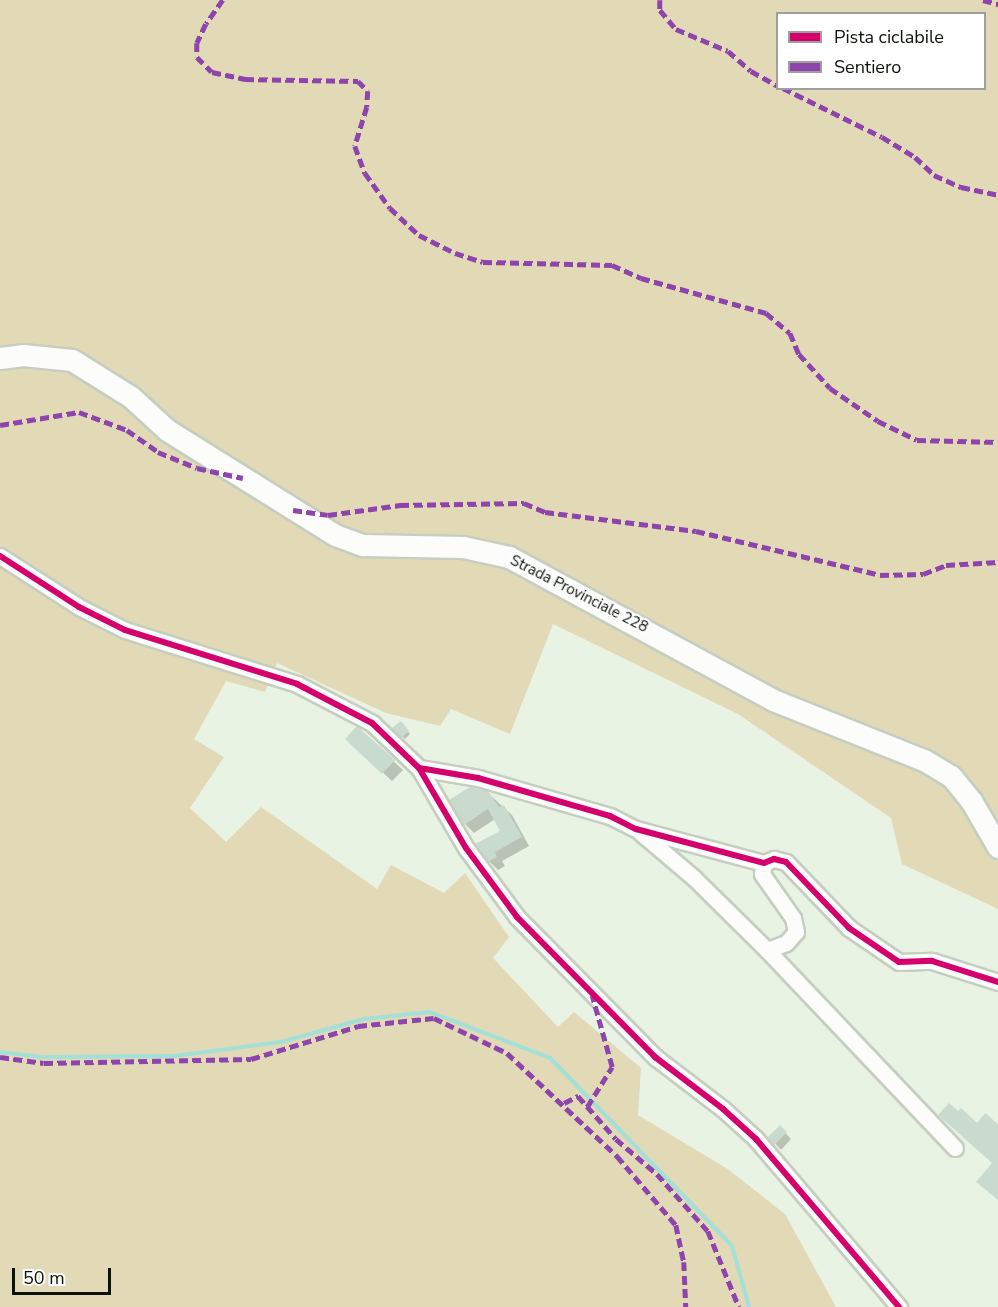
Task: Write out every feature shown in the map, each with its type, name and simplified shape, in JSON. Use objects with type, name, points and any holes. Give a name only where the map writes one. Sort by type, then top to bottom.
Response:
[{"type":"main road","name":"Strada Provinciale 228","points":[[0,358],[23,355],[72,360],[131,397],[167,430],[335,535],[363,545],[463,547],[509,557],[773,700],[924,760],[958,785],[972,802],[998,847]]},
{"type":"street","points":[[0,556],[79,607],[124,630],[297,684],[372,723],[419,768],[494,890],[529,931],[655,1057],[723,1109],[756,1139],[899,1307]]},
{"type":"street","points":[[419,768],[478,778],[589,810],[636,829],[764,863],[774,859],[786,862],[849,928],[899,962],[932,961],[998,982]]},
{"type":"street","points":[[636,829],[694,878],[767,950],[955,1148]]},
{"type":"street","points":[[764,863],[762,874],[794,918],[796,932],[786,942],[767,950]]},
{"type":"shaded area","points":[[0,0],[998,0],[998,839],[953,773],[775,696],[511,554],[364,541],[337,531],[74,356],[0,354]]},
{"type":"shaded area","points":[[0,362],[71,364],[333,538],[508,561],[948,779],[998,855],[998,909],[902,864],[891,818],[738,714],[553,624],[510,734],[451,709],[440,726],[386,713],[277,663],[265,692],[226,681],[194,739],[224,757],[190,808],[226,842],[261,807],[377,889],[391,865],[444,893],[465,873],[509,937],[493,958],[558,1027],[574,1012],[641,1068],[638,1115],[729,1170],[785,1214],[836,1307],[0,1307]]},
{"type":"building","points":[[401,721],[409,731],[401,738],[392,728]]},
{"type":"building","points":[[357,726],[395,760],[382,774],[345,739]]},
{"type":"building","points":[[470,787],[488,791],[499,807],[504,805],[522,837],[495,852],[497,857],[488,862],[475,844],[500,831],[488,809],[464,825],[449,800]]},
{"type":"building","points":[[949,1103],[958,1111],[961,1108],[977,1123],[985,1113],[998,1124],[998,1200],[976,1182],[992,1163],[938,1115]]},
{"type":"building","points":[[780,1125],[787,1132],[774,1145],[768,1137]]},
{"type":"waterway","points":[[0,1052],[42,1057],[175,1056],[281,1042],[364,1019],[430,1012],[550,1058],[732,1246],[749,1307]]},
{"type":"marked path","points":[[223,0],[206,24],[197,43],[197,57],[212,72],[245,79],[358,81],[368,91],[367,107],[355,146],[365,173],[390,208],[419,235],[455,253],[483,262],[612,265],[641,278],[766,313],[790,333],[799,354],[830,388],[878,421],[917,440],[998,442]]},
{"type":"marked path","points":[[660,0],[660,10],[676,29],[728,51],[751,71],[776,85]]},
{"type":"marked path","points":[[983,0],[998,4]]},
{"type":"marked path","points":[[787,90],[882,137],[915,157],[934,175],[961,187],[998,195]]},
{"type":"marked path","points":[[0,425],[79,412],[127,430],[158,452],[197,468],[243,478]]},
{"type":"marked path","points":[[293,510],[328,515],[400,505],[524,503],[545,512],[696,531],[880,575],[923,574],[946,565],[998,562]]},
{"type":"marked path","points":[[587,1107],[612,1067],[592,996]]},
{"type":"marked path","points":[[0,1057],[44,1063],[251,1059],[358,1026],[434,1018],[507,1053],[617,1156],[676,1225],[684,1262],[686,1307]]},
{"type":"marked path","points":[[564,1103],[578,1096],[616,1139],[657,1174],[708,1231],[739,1307]]},
{"type":"cycle path","points":[[0,556],[79,607],[125,630],[297,684],[372,723],[419,768],[466,848],[517,917],[655,1057],[723,1109],[756,1139],[899,1307]]},
{"type":"cycle path","points":[[419,768],[478,778],[610,816],[636,829],[764,863],[774,859],[786,862],[849,928],[899,962],[932,961],[998,982]]}]
